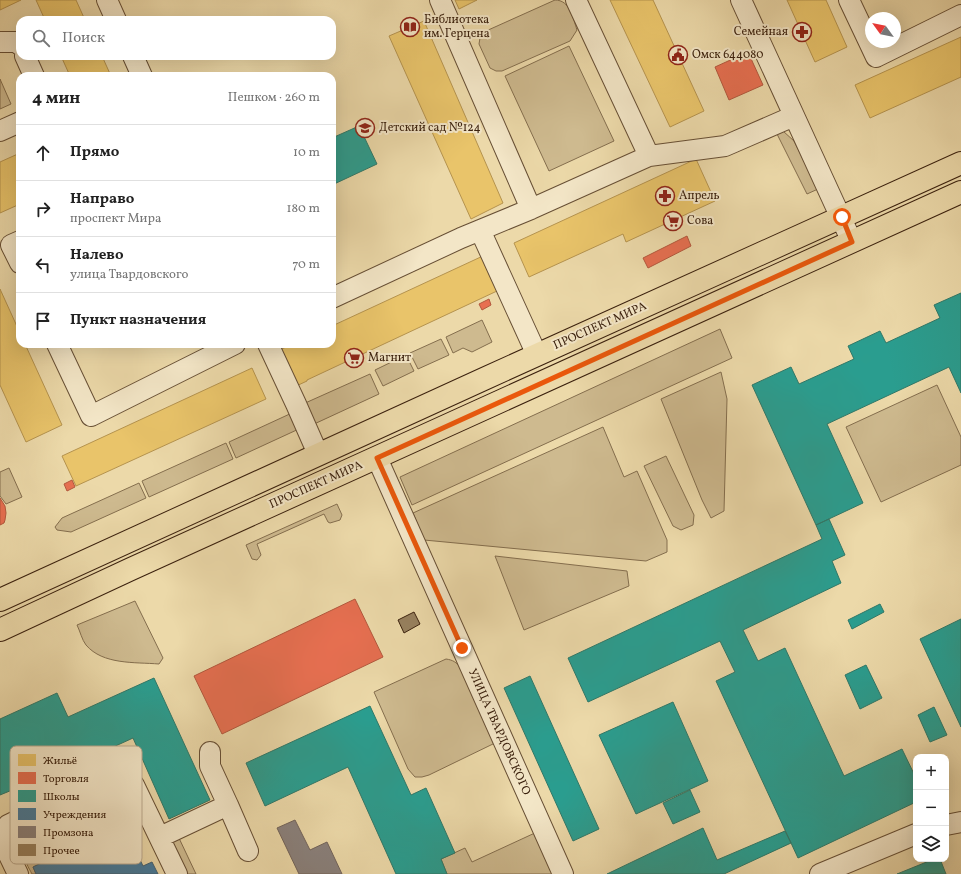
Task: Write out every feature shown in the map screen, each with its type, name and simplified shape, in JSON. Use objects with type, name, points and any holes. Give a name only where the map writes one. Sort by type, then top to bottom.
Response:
[{"type":"main road","name":"ПРОСПЕКТ МИРА","points":[[0,600],[318,454],[961,163]]},
{"type":"main road","name":"ПРОСПЕКТ МИРА","points":[[0,630],[130,569],[961,192]]},
{"type":"street","points":[[107,0],[114,16]]},
{"type":"street","points":[[440,0],[531,209]]},
{"type":"street","points":[[576,0],[649,156]]},
{"type":"street","points":[[741,0],[842,217],[852,242]]},
{"type":"street","points":[[849,0],[876,57],[961,15]]},
{"type":"street","points":[[0,42],[16,42]]},
{"type":"street","points":[[27,60],[32,72]]},
{"type":"street","points":[[135,60],[140,72]]},
{"type":"street","points":[[336,296],[480,230],[531,209],[649,156],[725,146],[794,116]]},
{"type":"street","points":[[0,131],[16,124]]},
{"type":"street","points":[[480,230],[536,355]]},
{"type":"street","points":[[10,245],[16,256]]},
{"type":"street","points":[[59,348],[91,416],[227,348]]},
{"type":"street","points":[[270,348],[318,454]]},
{"type":"street","name":"УЛИЦА ТВАРДОВСКОГО","points":[[377,458],[563,874]]},
{"type":"street","points":[[210,752],[210,766],[248,851]]},
{"type":"street","points":[[142,801],[177,874]]},
{"type":"street","points":[[160,837],[228,805]]},
{"type":"street","points":[[949,824],[961,822]]},
{"type":"street","points":[[10,824],[1,833],[2,842],[10,858]]},
{"type":"street","points":[[820,874],[913,835]]},
{"type":"street","points":[[13,864],[18,874]]},
{"type":"shaded area","points":[[555,0],[564,3],[572,15],[577,30],[570,41],[502,71],[496,71],[490,68],[479,44],[480,38],[486,31]]},
{"type":"shaded area","points":[[569,46],[614,141],[549,171],[505,76]]},
{"type":"shaded area","points":[[0,79],[11,104],[0,109]]},
{"type":"shaded area","points":[[775,130],[783,131],[794,141],[818,189],[807,194]]},
{"type":"shaded area","points":[[482,320],[492,342],[472,352],[463,348],[453,353],[446,337]]},
{"type":"shaded area","points":[[720,329],[732,358],[412,505],[400,477]]},
{"type":"shaded area","points":[[441,339],[449,355],[418,369],[410,353]]},
{"type":"shaded area","points":[[406,355],[414,371],[383,386],[375,370]]},
{"type":"shaded area","points":[[721,372],[727,399],[724,511],[711,518],[702,500],[661,399]]},
{"type":"shaded area","points":[[370,374],[379,394],[312,425],[303,404]]},
{"type":"shaded area","points":[[937,385],[961,437],[961,465],[881,502],[846,427]]},
{"type":"shaded area","points":[[294,412],[301,428],[236,458],[229,442]]},
{"type":"shaded area","points":[[603,427],[624,477],[637,471],[667,540],[667,552],[646,561],[424,540],[413,513]]},
{"type":"shaded area","points":[[226,443],[233,459],[149,497],[142,481]]},
{"type":"shaded area","points":[[666,456],[694,515],[693,525],[681,530],[673,526],[644,466]]},
{"type":"shaded area","points":[[9,468],[22,497],[6,504],[0,496],[0,472]]},
{"type":"shaded area","points":[[139,483],[146,498],[71,532],[57,530],[55,527],[62,518]]},
{"type":"shaded area","points":[[337,504],[342,515],[340,520],[330,523],[324,514],[257,544],[261,555],[257,560],[252,559],[246,545]]},
{"type":"shaded area","points":[[495,556],[627,571],[629,586],[524,630]]},
{"type":"shaded area","points":[[135,601],[163,658],[159,664],[110,659],[93,651],[83,641],[77,625]]},
{"type":"shaded area","points":[[446,659],[458,664],[461,668],[495,743],[429,775],[415,777],[408,769],[374,692]]},
{"type":"shaded area","points":[[537,832],[555,874],[447,874],[441,859],[465,848],[472,862]]},
{"type":"shaded area","points":[[178,836],[196,874],[183,874],[171,841]]},
{"type":"shaded area","points":[[27,864],[39,864],[33,867],[36,874],[32,874]]},
{"type":"building: Жильё","points":[[0,0],[21,0],[0,10]]},
{"type":"building: Жильё","points":[[36,0],[76,0],[83,16],[43,16]]},
{"type":"building: Жильё","points":[[455,0],[477,0],[459,9]]},
{"type":"building: Жильё","points":[[610,0],[653,0],[704,111],[670,127]]},
{"type":"building: Жильё","points":[[787,0],[826,0],[847,47],[815,62]]},
{"type":"building: Жильё","points":[[424,21],[503,203],[471,219],[389,36]]},
{"type":"building: Жильё","points":[[961,37],[961,77],[870,118],[855,85]]},
{"type":"building: Жильё","points":[[63,60],[104,60],[109,72],[68,72]]},
{"type":"building: Жильё","points":[[16,155],[16,206],[0,213],[0,162]]},
{"type":"building: Жильё","points":[[696,159],[715,201],[626,242],[623,234],[529,277],[514,243]]},
{"type":"building: Жильё","points":[[485,255],[497,291],[294,387],[277,351],[284,348],[336,348],[336,324]]},
{"type":"building: Жильё","points":[[0,289],[16,324],[16,348],[27,348],[62,425],[26,442],[0,385]]},
{"type":"building: Жильё","points":[[252,368],[266,399],[76,486],[62,456]]},
{"type":"building: Торговля","points":[[748,52],[763,85],[729,100],[715,67]]},
{"type":"building: Торговля","points":[[687,236],[691,246],[648,268],[643,258]]},
{"type":"building: Торговля","points":[[489,299],[491,305],[482,310],[479,304]]},
{"type":"building: Торговля","points":[[72,480],[75,487],[67,491],[64,484]]},
{"type":"building: Торговля","points":[[0,498],[5,506],[6,513],[4,523],[0,525]]},
{"type":"building: Торговля","points":[[355,599],[383,657],[222,734],[194,676]]},
{"type":"building: Школы","points":[[359,126],[377,164],[336,183],[336,136]]},
{"type":"building: Школы","points":[[961,293],[961,393],[949,367],[827,424],[863,503],[816,525],[752,385],[791,367],[799,384],[854,359],[848,346],[880,331],[886,343],[940,318],[934,305]]},
{"type":"building: Школы","points":[[829,519],[845,555],[832,561],[841,583],[743,630],[758,661],[785,648],[844,776],[902,749],[913,772],[913,803],[798,858],[716,681],[735,672],[720,641],[588,702],[568,658],[822,539],[816,525]]},
{"type":"building: Школы","points":[[880,604],[884,612],[852,629],[848,620]]},
{"type":"building: Школы","points":[[961,619],[961,727],[920,639]]},
{"type":"building: Школы","points":[[866,665],[882,698],[860,709],[845,675]]},
{"type":"building: Школы","points":[[530,676],[599,829],[573,841],[504,688]]},
{"type":"building: Школы","points":[[154,678],[210,800],[169,819],[142,758],[142,746],[137,746],[133,738],[115,746],[10,746],[10,791],[0,795],[0,719],[57,693],[68,717]]},
{"type":"building: Школы","points":[[673,702],[708,781],[636,814],[599,735]]},
{"type":"building: Школы","points":[[370,706],[411,795],[426,788],[455,853],[441,859],[447,874],[396,874],[348,767],[265,806],[246,763]]},
{"type":"building: Школы","points":[[934,707],[947,735],[930,742],[918,715]]},
{"type":"building: Школы","points":[[690,790],[700,812],[673,824],[663,803]]},
{"type":"building: Школы","points":[[703,828],[717,860],[785,831],[791,843],[724,874],[607,874]]},
{"type":"building: Школы","points":[[927,862],[941,862],[946,874],[897,874]]},
{"type":"building: Учреждения","points":[[152,862],[158,874],[36,874],[33,867],[39,864],[142,864],[143,866]]},
{"type":"building: Промзона","points":[[295,820],[310,850],[327,842],[342,874],[299,874],[277,828]]},
{"type":"building: Прочее","points":[[414,612],[420,624],[404,633],[398,620]]},
{"type":"place","name":"Библиотека им. Герцена","points":[[410,27]]},
{"type":"place","name":"Семейная","points":[[802,32]]},
{"type":"place","name":"Омск 644080","points":[[678,55]]},
{"type":"place","name":"Детский сад №124","points":[[365,128]]},
{"type":"place","name":"Апрель","points":[[665,196]]},
{"type":"place","name":"Сова","points":[[673,221]]},
{"type":"place","name":"Магнит","points":[[354,358]]},
{"type":"route","points":[[462,648],[377,458],[852,242],[842,217]]}]
